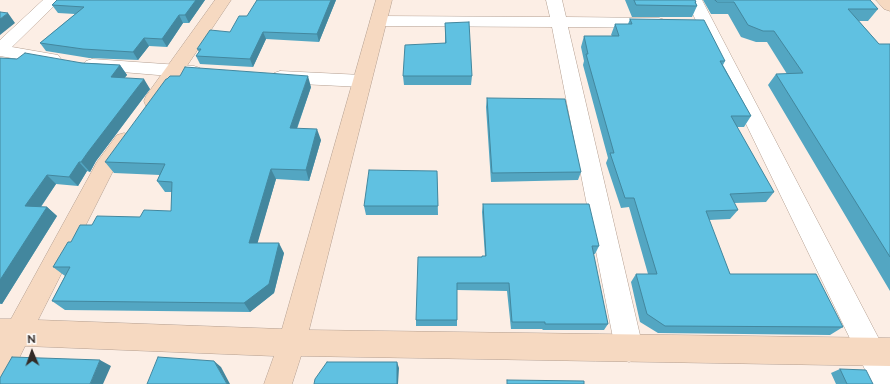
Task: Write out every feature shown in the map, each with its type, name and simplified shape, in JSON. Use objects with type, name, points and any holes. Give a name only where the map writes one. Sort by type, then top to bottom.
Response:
[{"type":"street","points":[[0,51],[52,0]]},
{"type":"street","points":[[0,366],[9,332],[104,168],[175,70],[223,0]]},
{"type":"street","points":[[278,384],[292,343],[384,0]]},
{"type":"street","points":[[554,0],[629,348]]},
{"type":"street","points":[[694,0],[691,24],[880,352],[887,384]]},
{"type":"street","points":[[884,0],[890,6]]},
{"type":"street","points":[[378,21],[691,24]]},
{"type":"street","points":[[0,51],[71,62],[214,73]]},
{"type":"street","points":[[261,76],[362,82]]},
{"type":"street","points":[[9,332],[292,343],[880,352]]},
{"type":"building","points":[[57,0],[196,0],[185,15],[179,15],[162,39],[144,38],[133,52],[83,49],[40,43],[84,7],[52,5]]},
{"type":"building","points":[[257,0],[331,0],[317,34],[263,32],[250,59],[196,56],[201,49],[197,49],[210,30],[230,32],[239,16],[247,16]]},
{"type":"building","points":[[634,0],[695,0],[697,6],[636,5]]},
{"type":"building","points":[[715,0],[870,0],[878,9],[848,9],[879,44],[890,44],[890,257],[776,74],[803,73],[774,31],[763,31],[748,25],[734,2],[717,2]]},
{"type":"building","points":[[0,12],[8,13],[0,19]]},
{"type":"building","points":[[630,19],[704,20],[725,61],[720,61],[751,116],[731,116],[774,192],[730,194],[738,210],[706,211],[730,274],[816,274],[843,327],[665,326],[647,314],[636,274],[657,274],[634,198],[625,198],[610,153],[614,153],[586,54],[588,54],[584,36],[619,36],[615,24],[632,24]]},
{"type":"building","points":[[469,22],[472,76],[403,76],[405,45],[446,43],[445,23]]},
{"type":"building","points":[[25,53],[82,63],[120,65],[111,77],[144,79],[69,177],[47,175],[25,206],[47,207],[0,280],[0,58],[17,59]]},
{"type":"building","points":[[185,67],[308,76],[290,128],[317,129],[306,170],[271,169],[249,243],[279,243],[269,284],[244,303],[52,301],[70,267],[53,267],[68,242],[71,242],[80,225],[92,225],[97,216],[140,217],[144,210],[171,211],[172,182],[157,181],[165,164],[105,162],[166,79],[170,76],[180,76]]},
{"type":"building","points":[[487,98],[565,99],[581,172],[492,173]]},
{"type":"building","points":[[369,170],[437,171],[438,206],[364,206]]},
{"type":"building","points":[[483,204],[589,204],[599,246],[592,246],[608,324],[545,324],[545,322],[512,322],[509,283],[457,283],[457,320],[416,320],[418,257],[486,256]]},
{"type":"building","points":[[12,357],[100,360],[90,384],[0,384],[0,378]]},
{"type":"building","points":[[158,357],[214,361],[227,384],[147,384]]},
{"type":"building","points":[[327,362],[397,362],[397,384],[314,384],[315,379]]},
{"type":"building","points":[[840,369],[866,370],[873,384],[847,384]]},
{"type":"building","points":[[507,380],[584,381],[584,384],[507,384]]}]
